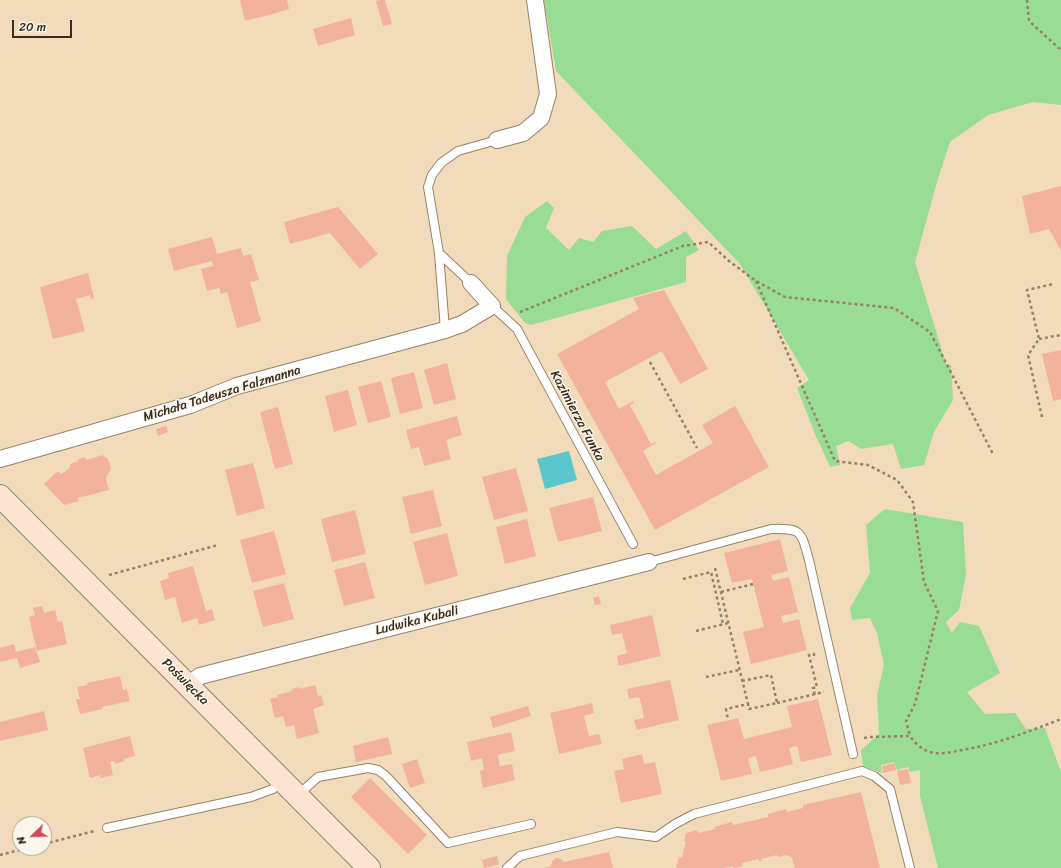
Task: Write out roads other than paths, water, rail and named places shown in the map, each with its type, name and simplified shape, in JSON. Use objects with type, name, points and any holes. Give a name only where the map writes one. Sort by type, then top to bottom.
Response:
[{"type":"street","points":[[497,140],[523,133],[541,118],[548,94],[535,0]]},
{"type":"street","points":[[471,282],[492,306]]},
{"type":"street","name":"Michała Tadeusza Falzmanna","points":[[0,459],[190,405],[237,386],[445,330],[462,324],[492,306]]},
{"type":"street","name":"Poświęcka","points":[[0,496],[369,868]]},
{"type":"street","name":"Ludwika Kubali","points":[[188,685],[200,676],[649,562]]},
{"type":"lane","points":[[445,330],[439,253],[428,187],[432,174],[441,163],[458,151],[497,140]]},
{"type":"lane","points":[[439,253],[471,282]]},
{"type":"lane","name":"Kazimierza Funka","points":[[492,306],[517,329],[633,544]]},
{"type":"lane","points":[[649,562],[771,529],[790,528],[798,532],[803,538],[809,560],[853,754]]},
{"type":"lane","points":[[107,828],[251,797],[273,789],[290,788],[318,778],[368,768],[378,770],[386,776],[448,843],[531,824]]},
{"type":"lane","points":[[506,868],[520,856],[617,832],[656,837],[675,824],[694,814],[862,771],[874,776],[890,789],[910,868]]},
{"type":"water","points":[[569,451],[577,480],[545,489],[537,459]]}]
